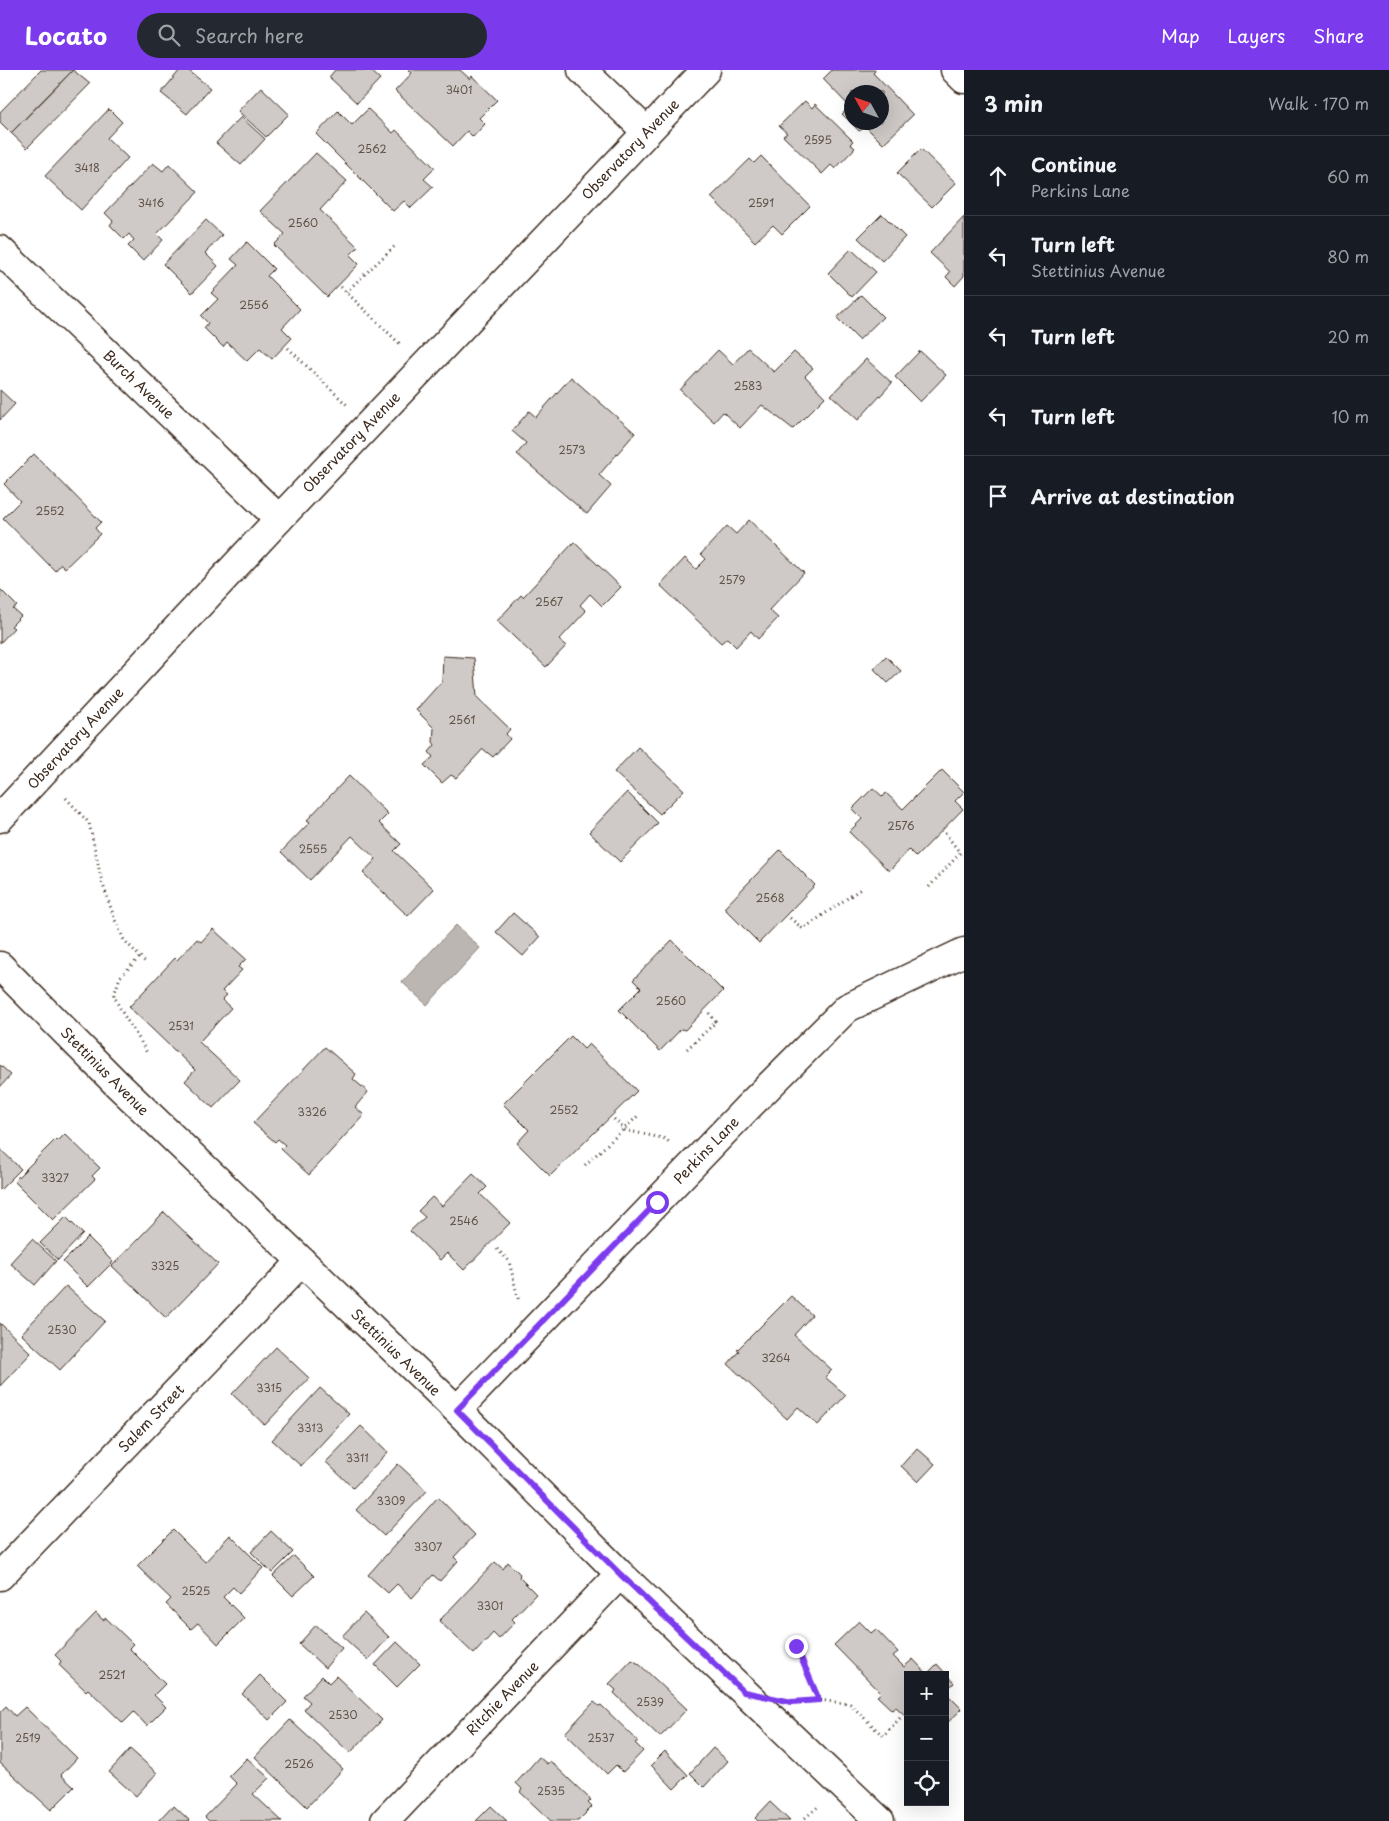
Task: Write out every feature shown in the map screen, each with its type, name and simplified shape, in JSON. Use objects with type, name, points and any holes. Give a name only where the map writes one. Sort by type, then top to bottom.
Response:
[{"type":"street","points":[[582,70],[647,132]]},
{"type":"street","name":"Observatory Avenue","points":[[0,818],[279,519],[706,70]]},
{"type":"street","points":[[955,70],[964,79]]},
{"type":"street","name":"Burch Avenue","points":[[0,250],[279,519]]},
{"type":"street","name":"Perkins Lane","points":[[457,1410],[847,1008],[964,952]]},
{"type":"street","name":"Stettinius Avenue","points":[[0,966],[115,1082],[457,1410],[620,1574],[880,1821]]},
{"type":"street","name":"Salem Street","points":[[0,1576],[302,1261]]},
{"type":"street","name":"Ritchie Avenue","points":[[385,1821],[620,1574]]},
{"type":"path","points":[[346,292],[398,244]]},
{"type":"path","points":[[341,288],[424,366]]},
{"type":"path","points":[[288,348],[368,425]]},
{"type":"path","points":[[66,798],[89,823],[102,882],[115,920],[124,940],[146,963]]},
{"type":"path","points":[[929,887],[960,853],[945,833]]},
{"type":"path","points":[[790,918],[803,929],[862,888]]},
{"type":"path","points":[[140,958],[120,977],[114,995],[121,1014],[139,1036],[148,1055]]},
{"type":"path","points":[[687,1049],[716,1022],[708,1012]]},
{"type":"path","points":[[584,1165],[625,1130],[640,1114]]},
{"type":"path","points":[[614,1119],[625,1130],[666,1139],[692,1166]]},
{"type":"path","points":[[497,1249],[508,1261],[516,1299],[535,1329]]},
{"type":"path","points":[[796,1646],[819,1700]]},
{"type":"path","points":[[792,1702],[819,1700],[850,1704],[883,1736],[901,1717]]},
{"type":"shaded area","points":[[456,925],[480,948],[427,1005],[402,982]]},
{"type":"building","points":[[41,70],[73,70],[11,133],[0,122],[0,112]]},
{"type":"building","points":[[73,70],[90,84],[27,148],[11,133]]},
{"type":"building","points":[[180,70],[188,70],[210,88],[187,114],[161,93]]},
{"type":"building","points":[[335,70],[370,70],[380,79],[357,103],[329,77]]},
{"type":"building","points":[[408,70],[460,70],[470,79],[472,76],[497,100],[479,118],[485,124],[473,137],[467,131],[453,146],[395,91],[412,73]]},
{"type":"building","points":[[832,70],[876,70],[873,73],[884,85],[844,85],[844,101],[823,79]]},
{"type":"building","points":[[261,87],[289,114],[266,137],[238,111]]},
{"type":"building","points":[[889,90],[913,115],[883,144],[869,130],[889,130]]},
{"type":"building","points":[[805,101],[812,108],[815,104],[853,141],[850,144],[855,148],[835,169],[831,165],[822,174],[783,136],[787,133],[779,126]]},
{"type":"building","points":[[109,109],[122,122],[107,138],[128,158],[81,210],[45,176]]},
{"type":"building","points":[[368,109],[393,133],[396,130],[435,168],[424,179],[433,187],[411,208],[404,201],[393,211],[316,134],[338,111],[352,125]]},
{"type":"building","points":[[241,117],[265,139],[241,165],[216,143]]},
{"type":"building","points":[[921,149],[956,183],[932,207],[897,173]]},
{"type":"building","points":[[316,153],[347,181],[320,210],[358,247],[350,255],[359,264],[327,297],[274,245],[285,234],[260,211]]},
{"type":"building","points":[[761,156],[810,206],[782,234],[773,225],[755,242],[711,197],[750,159],[754,163]]},
{"type":"building","points":[[153,163],[163,171],[169,164],[198,192],[157,234],[163,240],[143,261],[128,246],[134,240],[129,234],[124,239],[110,225],[113,221],[105,213]]},
{"type":"building","points":[[882,214],[905,237],[882,261],[858,238]]},
{"type":"building","points":[[964,217],[964,276],[955,286],[946,277],[950,272],[930,253]]},
{"type":"building","points":[[206,220],[222,235],[205,253],[218,266],[192,293],[163,264]]},
{"type":"building","points":[[247,242],[274,269],[267,276],[300,309],[282,328],[292,338],[272,359],[260,348],[247,361],[227,342],[223,347],[204,328],[208,323],[201,316],[218,299],[211,293],[238,265],[231,259]]},
{"type":"building","points":[[851,249],[876,272],[852,297],[828,273]]},
{"type":"building","points":[[861,295],[883,317],[859,340],[837,318]]},
{"type":"building","points":[[748,348],[774,372],[794,352],[813,368],[805,376],[825,397],[793,429],[762,405],[740,428],[723,412],[714,422],[680,390],[718,350],[733,364]]},
{"type":"building","points":[[920,351],[946,375],[920,402],[895,377]]},
{"type":"building","points":[[866,359],[892,383],[858,420],[831,395]]},
{"type":"building","points":[[571,377],[635,433],[599,475],[611,486],[587,514],[517,454],[526,443],[512,431],[529,411],[536,417]]},
{"type":"building","points":[[0,390],[15,404],[0,420]]},
{"type":"building","points":[[34,454],[101,522],[95,528],[100,534],[65,568],[61,564],[55,571],[3,518],[20,501],[4,484]]},
{"type":"building","points":[[749,520],[804,573],[769,610],[778,618],[758,639],[751,631],[736,647],[727,638],[721,643],[660,585],[685,558],[696,569],[706,559],[701,554],[727,526],[736,534]]},
{"type":"building","points":[[574,542],[621,587],[602,606],[590,594],[580,605],[586,611],[559,640],[566,646],[546,667],[497,621],[521,595],[523,597]]},
{"type":"building","points":[[0,589],[17,606],[13,609],[21,616],[11,626],[14,628],[0,643]]},
{"type":"building","points":[[443,656],[474,658],[477,697],[510,729],[506,734],[510,739],[493,757],[483,749],[456,778],[451,775],[442,783],[424,765],[433,757],[429,752],[435,745],[433,742],[434,728],[416,710],[442,681]]},
{"type":"building","points":[[886,656],[901,671],[888,683],[874,669]]},
{"type":"building","points":[[638,747],[684,790],[660,814],[614,772]]},
{"type":"building","points":[[942,770],[964,792],[955,801],[963,809],[916,857],[909,850],[889,871],[849,832],[862,819],[852,809],[873,788],[883,797],[886,793],[903,809]]},
{"type":"building","points":[[349,776],[388,814],[379,823],[401,844],[394,851],[434,889],[408,916],[363,873],[376,859],[352,836],[310,880],[281,852],[310,822],[307,820]]},
{"type":"building","points":[[627,792],[658,823],[620,862],[589,832]]},
{"type":"building","points":[[780,850],[815,885],[759,943],[724,908]]},
{"type":"building","points":[[513,913],[540,937],[523,956],[496,932]]},
{"type":"building","points":[[213,929],[246,959],[238,967],[242,970],[222,991],[227,995],[222,1000],[231,1008],[199,1042],[240,1080],[213,1108],[185,1081],[195,1070],[129,1007],[175,958],[177,960],[197,939],[201,942]]},
{"type":"building","points":[[672,940],[723,991],[685,1030],[681,1029],[660,1051],[619,1010],[641,988],[633,980]]},
{"type":"building","points":[[571,1036],[584,1049],[589,1044],[637,1091],[550,1176],[517,1143],[529,1130],[503,1104]]},
{"type":"building","points":[[325,1047],[356,1074],[353,1079],[368,1092],[355,1107],[364,1115],[309,1175],[281,1149],[285,1145],[278,1139],[275,1142],[253,1123]]},
{"type":"building","points":[[0,1065],[11,1075],[0,1087]]},
{"type":"building","points":[[65,1134],[100,1168],[92,1176],[95,1179],[53,1220],[14,1181],[56,1139],[58,1141]]},
{"type":"building","points":[[0,1149],[21,1169],[0,1190]]},
{"type":"building","points":[[473,1174],[487,1187],[480,1194],[510,1223],[464,1270],[447,1253],[440,1260],[410,1231],[425,1217],[418,1211],[432,1197],[442,1206]]},
{"type":"building","points":[[164,1212],[218,1264],[166,1318],[112,1266]]},
{"type":"building","points":[[66,1217],[83,1234],[58,1260],[40,1243]]},
{"type":"building","points":[[88,1237],[113,1262],[88,1287],[63,1262]]},
{"type":"building","points":[[32,1239],[56,1261],[35,1285],[10,1263]]},
{"type":"building","points":[[66,1286],[105,1321],[60,1370],[21,1334]]},
{"type":"building","points":[[791,1296],[812,1315],[794,1335],[832,1370],[825,1377],[846,1395],[818,1425],[798,1407],[787,1419],[728,1364],[739,1351],[737,1350]]},
{"type":"building","points":[[0,1323],[31,1353],[0,1386]]},
{"type":"building","points":[[276,1347],[309,1378],[265,1425],[232,1394]]},
{"type":"building","points":[[320,1388],[349,1414],[301,1466],[272,1440]]},
{"type":"building","points":[[361,1426],[388,1452],[353,1488],[326,1462]]},
{"type":"building","points":[[917,1448],[935,1464],[918,1482],[901,1466]]},
{"type":"building","points":[[398,1464],[427,1491],[384,1536],[356,1510]]},
{"type":"building","points":[[438,1497],[475,1535],[454,1557],[458,1561],[440,1581],[433,1575],[412,1598],[397,1584],[388,1593],[368,1575]]},
{"type":"building","points":[[173,1530],[205,1562],[230,1535],[263,1568],[239,1593],[233,1587],[223,1597],[244,1618],[218,1644],[198,1623],[191,1629],[166,1604],[171,1599],[137,1566]]},
{"type":"building","points":[[271,1531],[293,1552],[272,1573],[251,1552]]},
{"type":"building","points":[[294,1556],[314,1576],[293,1596],[273,1576]]},
{"type":"building","points":[[495,1562],[503,1569],[508,1562],[520,1574],[519,1577],[536,1594],[512,1619],[515,1622],[499,1639],[493,1633],[474,1654],[439,1621]]},
{"type":"building","points":[[96,1613],[103,1620],[106,1618],[133,1644],[129,1648],[165,1684],[154,1695],[166,1707],[147,1726],[134,1712],[123,1723],[88,1689],[86,1691],[59,1665],[61,1661],[55,1655]]},
{"type":"building","points":[[364,1613],[389,1637],[368,1660],[342,1636]]},
{"type":"building","points":[[859,1621],[871,1633],[876,1629],[898,1652],[893,1656],[904,1667],[913,1659],[924,1671],[904,1671],[904,1714],[896,1707],[892,1710],[877,1696],[881,1693],[834,1645]]},
{"type":"building","points":[[316,1625],[342,1648],[325,1668],[299,1644]]},
{"type":"building","points":[[397,1642],[420,1664],[397,1687],[375,1665]]},
{"type":"building","points":[[632,1660],[639,1664],[687,1709],[660,1737],[614,1693],[616,1690],[609,1684]]},
{"type":"building","points":[[937,1664],[943,1671],[930,1671]]},
{"type":"building","points":[[260,1675],[287,1702],[269,1720],[242,1694]]},
{"type":"building","points":[[322,1676],[329,1683],[336,1676],[382,1720],[350,1753],[304,1709],[310,1702],[303,1696]]},
{"type":"building","points":[[949,1677],[954,1683],[949,1687]]},
{"type":"building","points":[[949,1696],[962,1709],[949,1721]]},
{"type":"building","points":[[594,1702],[599,1706],[601,1705],[638,1741],[635,1743],[643,1751],[623,1772],[616,1765],[607,1774],[565,1733]]},
{"type":"building","points":[[6,1706],[15,1716],[25,1707],[77,1758],[61,1775],[74,1787],[51,1810],[0,1763],[0,1712]]},
{"type":"building","points":[[290,1720],[343,1769],[307,1807],[255,1757]]},
{"type":"building","points":[[713,1748],[728,1761],[704,1787],[690,1773]]},
{"type":"building","points":[[130,1749],[157,1773],[136,1796],[109,1772]]},
{"type":"building","points":[[665,1751],[688,1775],[674,1789],[651,1765]]},
{"type":"building","points":[[539,1757],[547,1764],[550,1761],[591,1800],[588,1803],[592,1807],[578,1821],[551,1821],[520,1792],[522,1789],[516,1783]]},
{"type":"building","points":[[247,1758],[269,1778],[253,1794],[282,1821],[209,1821],[205,1817],[237,1784],[229,1776]]},
{"type":"building","points":[[770,1802],[790,1821],[758,1821],[755,1818]]},
{"type":"building","points":[[174,1806],[190,1821],[158,1821],[170,1808],[172,1809]]},
{"type":"building","points":[[491,1806],[507,1821],[476,1821]]},
{"type":"route","points":[[657,1202],[457,1410],[620,1574],[744,1692],[792,1702],[819,1700],[796,1646]]}]
